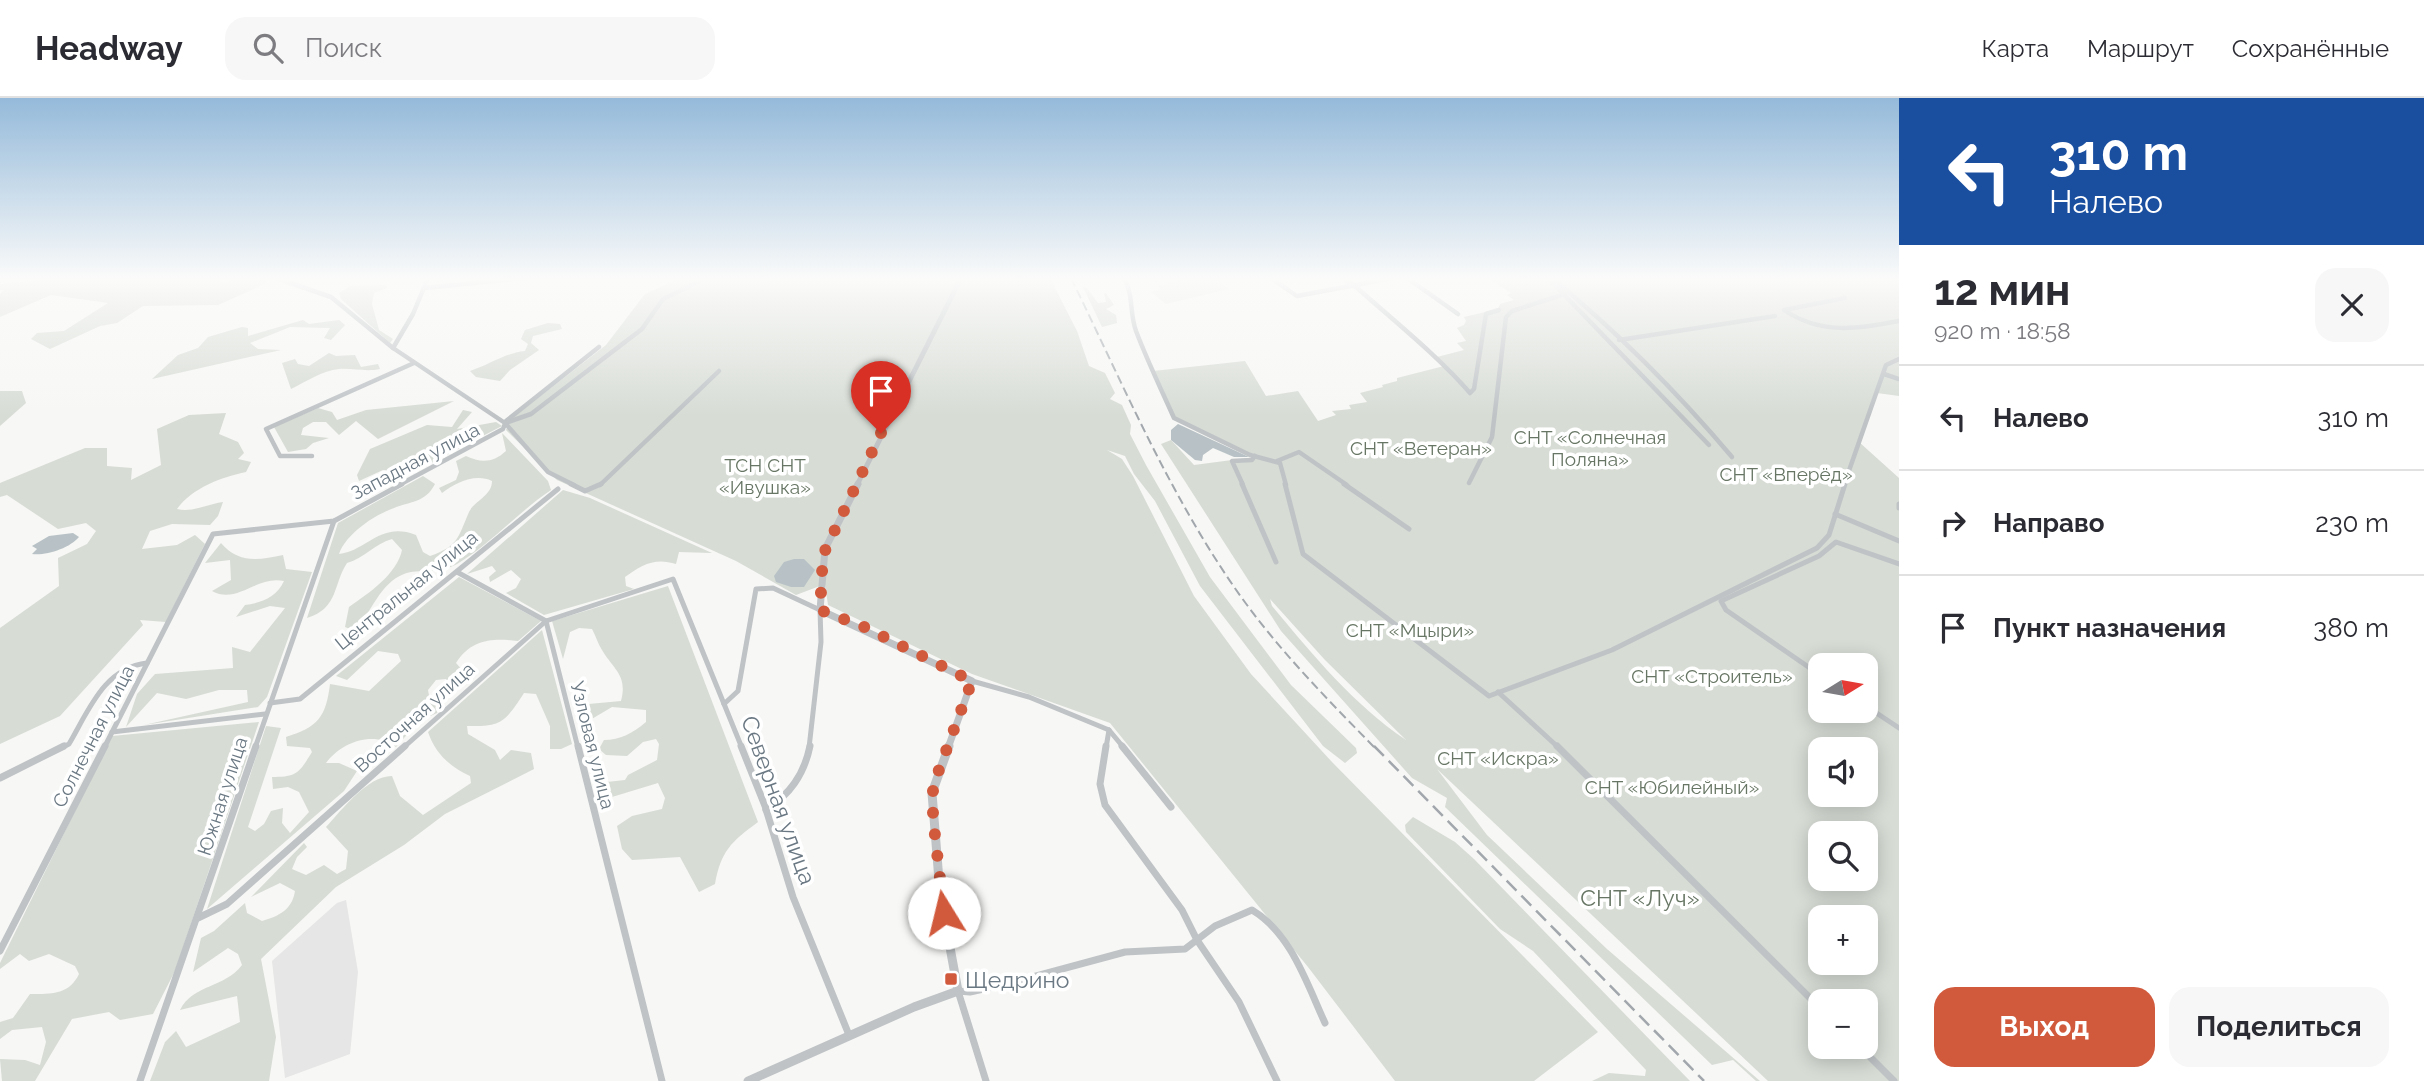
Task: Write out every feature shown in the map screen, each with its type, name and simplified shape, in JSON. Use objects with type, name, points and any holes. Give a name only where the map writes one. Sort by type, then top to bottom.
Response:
[{"type":"street","points":[[364,324],[414,363],[505,423],[548,472],[582,490],[592,491],[719,370]]},
{"type":"street","points":[[393,348],[407,324]]},
{"type":"street","points":[[505,423],[531,414],[646,324]]},
{"type":"street","points":[[766,810],[792,793],[809,755],[821,631],[825,550],[938,324]]},
{"type":"street","points":[[1133,324],[1174,418],[1255,456],[1276,461],[1282,467],[1303,554],[1487,695],[1610,651],[1814,550],[1829,534],[1867,412],[1886,365],[1899,359]]},
{"type":"street","points":[[1396,324],[1424,349],[1441,360],[1467,392],[1472,393],[1484,324]]},
{"type":"street","points":[[1469,483],[1492,437],[1505,324]]},
{"type":"street","points":[[1597,324],[1709,445]]},
{"type":"street","points":[[1602,324],[1706,426],[1732,457]]},
{"type":"street","points":[[1619,340],[1724,324]]},
{"type":"street","points":[[1818,324],[1841,331],[1882,324]]},
{"type":"street","name":"Западная улица","points":[[213,534],[334,521],[503,429],[505,423],[599,347]]},
{"type":"street","points":[[312,456],[280,456],[266,429],[414,363]]},
{"type":"street","points":[[1884,374],[1899,379]]},
{"type":"street","points":[[1276,461],[1299,452],[1409,529]]},
{"type":"street","points":[[1255,456],[1252,460],[1232,461],[1276,562]]},
{"type":"street","name":"Центральная улица","points":[[270,703],[300,699],[558,489]]},
{"type":"street","points":[[1835,514],[1899,541]]},
{"type":"street","name":"Южная улица","points":[[140,1081],[334,521]]},
{"type":"street","name":"Солнечная улица","points":[[0,951],[213,534]]},
{"type":"street","points":[[1808,667],[1726,610],[1721,601],[1819,556],[1836,542],[1899,564]]},
{"type":"street","points":[[457,572],[546,621]]},
{"type":"street","name":"Восточная улица","points":[[198,918],[227,904],[546,621],[673,579]]},
{"type":"street","name":"Северная улица","points":[[673,579],[766,810],[793,897],[849,1035]]},
{"type":"street","points":[[724,704],[738,691],[756,589],[769,586],[862,626],[972,681],[1029,697],[1108,730],[1171,807]]},
{"type":"street","name":"Узловая улица","points":[[546,621],[662,1081]]},
{"type":"street","points":[[0,778],[69,744],[108,679],[131,665],[147,663]]},
{"type":"street","points":[[972,681],[932,793],[940,893],[958,990],[986,1081]]},
{"type":"street","points":[[1498,692],[1535,723],[1808,997]]},
{"type":"street","points":[[111,732],[265,714]]},
{"type":"street","points":[[1878,714],[1899,728]]},
{"type":"street","points":[[1888,731],[1899,728]]},
{"type":"street","points":[[1108,730],[1100,784],[1105,805],[1182,910],[1197,940],[1239,1002],[1277,1081]]},
{"type":"street","points":[[748,1081],[958,990],[970,992],[1010,983],[1125,952],[1185,949],[1215,926],[1248,910],[1258,912],[1291,956],[1325,1023]]},
{"type":"street","points":[[1872,1059],[1894,1081]]},
{"type":"shaded area","points":[[1178,424],[1249,457],[1234,457],[1213,448],[1203,455],[1202,461],[1195,460],[1171,440],[1171,430]]},
{"type":"shaded area","points":[[73,533],[79,537],[64,548],[44,554],[32,554],[37,549],[32,546],[49,536]]},
{"type":"shaded area","points":[[804,559],[815,570],[804,587],[791,587],[776,582],[774,576],[784,562]]},
{"type":"shaded area","points":[[346,900],[358,972],[350,1054],[285,1078],[272,961],[337,903]]},
{"type":"green space","points":[[75,324],[112,324],[100,326],[50,349],[31,339],[37,333],[64,331]]},
{"type":"green space","points":[[290,324],[345,325],[331,340],[324,338],[330,328],[290,327],[250,343],[258,349],[281,350],[152,379],[178,355],[198,348],[208,337],[242,327],[248,328],[248,336]]},
{"type":"green space","points":[[369,324],[377,324],[379,330],[393,339],[390,343]]},
{"type":"green space","points":[[545,324],[560,324],[562,329],[533,336],[531,343],[539,350],[510,370],[500,381],[476,377],[470,371],[525,351],[528,344],[521,339],[525,330]]},
{"type":"green space","name":"ТСН СНТ «Ивушка»","points":[[622,324],[1073,324],[1089,366],[1105,373],[1115,393],[1110,399],[1122,405],[1131,425],[1130,434],[1210,577],[1291,685],[1356,748],[1357,753],[1345,763],[1323,746],[1200,586],[1155,501],[1134,474],[1125,456],[1107,450],[1122,459],[1133,476],[1194,596],[1251,674],[1332,762],[1598,1032],[1534,1081],[1395,1081],[1308,967],[1110,723],[972,674],[828,605],[825,584],[796,595],[736,561],[557,480],[506,430],[511,419],[606,345]]},
{"type":"green space","points":[[1465,324],[1899,324],[1899,396],[1877,393],[1859,442],[1899,478],[1899,1081],[1768,1081],[1437,769],[1487,835],[1607,949],[1760,1081],[1756,1081],[1733,1060],[1712,1065],[1445,807],[1447,798],[1412,778],[1281,631],[1161,444],[1171,440],[1194,465],[1255,457],[1174,418],[1153,371],[1245,361],[1266,396],[1298,391],[1318,421],[1336,415],[1332,411],[1351,409],[1349,405],[1367,402],[1360,393],[1383,387],[1382,385],[1397,381],[1397,378],[1444,366],[1437,357],[1464,350],[1457,343],[1466,341],[1457,328]],"holes":[[[1270,599],[1325,660],[1406,740],[1351,695],[1272,606]]]},
{"type":"green space","points":[[329,353],[336,356],[355,355],[361,367],[378,364],[380,369],[333,370],[291,389],[282,363],[295,359],[298,364],[309,366]]},
{"type":"green space","points":[[0,391],[22,391],[26,403],[0,426]]},
{"type":"green space","points":[[454,401],[378,439],[356,421],[339,435],[326,422],[313,422],[303,428],[301,435],[329,438],[313,443],[306,449],[288,452],[274,427],[318,408],[332,412],[337,420],[366,410]]},
{"type":"green space","points":[[463,410],[472,412],[457,429],[496,422],[502,426],[408,475],[383,470],[359,481],[357,475],[370,449],[427,425],[452,427]]},
{"type":"green space","points":[[226,413],[219,434],[238,442],[244,453],[238,459],[251,462],[246,472],[208,484],[191,495],[177,509],[194,509],[223,502],[218,516],[210,525],[172,524],[150,531],[142,549],[177,545],[195,535],[205,544],[166,622],[140,620],[143,625],[60,716],[0,744],[0,628],[59,586],[58,558],[87,544],[96,531],[86,523],[58,529],[7,495],[0,497],[0,483],[85,448],[107,448],[107,466],[132,468],[131,480],[161,465],[157,429],[189,415]]},
{"type":"green space","points":[[502,433],[548,481],[551,490],[457,564],[443,569],[410,572],[396,578],[382,591],[355,631],[345,627],[349,607],[381,582],[394,567],[402,550],[392,539],[347,563],[330,602],[317,614],[307,618],[338,523],[423,476],[435,484],[427,495],[370,520],[348,539],[339,554],[393,532],[416,535],[423,552],[430,556],[440,552],[456,540],[469,512],[489,490],[492,481],[472,479],[442,493],[439,488],[456,480],[459,472],[456,461],[466,456],[482,461],[492,460],[506,451]]},
{"type":"green space","points":[[563,490],[590,498],[712,553],[679,552],[676,564],[661,561],[649,563],[625,577],[626,586],[634,589],[544,615],[506,593],[516,588],[521,579],[511,570],[490,582],[489,577],[496,571],[492,566],[467,574]]},
{"type":"green space","points":[[221,543],[235,554],[250,559],[283,555],[286,569],[312,572],[267,697],[258,707],[144,725],[248,702],[247,690],[219,690],[186,699],[157,693],[126,727],[137,694],[155,674],[233,668],[232,647],[250,652],[285,608],[270,606],[236,617],[245,605],[263,601],[273,595],[284,581],[265,582],[230,594],[212,591],[231,580],[230,560],[205,563]]},
{"type":"green space","points":[[459,577],[541,621],[518,641],[491,640],[468,649],[456,663],[464,672],[464,681],[450,690],[446,679],[436,680],[428,690],[430,701],[440,703],[437,713],[419,721],[396,747],[378,739],[368,739],[340,749],[326,763],[339,763],[357,771],[344,791],[207,909],[266,726],[281,728],[248,827],[255,831],[264,824],[271,811],[283,808],[282,823],[290,833],[309,812],[299,792],[288,787],[273,789],[272,777],[292,775],[304,765],[312,752],[310,748],[287,746],[286,737],[306,729],[319,719],[326,705],[330,684],[369,691],[401,661],[398,654],[378,651],[347,680],[336,676]]},
{"type":"green space","points":[[668,586],[758,822],[741,835],[724,855],[715,884],[699,892],[680,857],[632,860],[622,849],[617,826],[632,816],[662,809],[665,798],[658,783],[612,797],[605,791],[607,782],[625,780],[628,775],[657,760],[659,744],[656,739],[643,742],[627,756],[606,755],[599,749],[604,740],[626,735],[646,722],[646,710],[612,707],[590,720],[581,720],[578,705],[621,701],[621,678],[592,629],[579,628],[570,632],[563,659],[552,621]]},
{"type":"green space","points":[[542,630],[572,744],[561,749],[550,749],[550,726],[536,694],[524,693],[502,721],[467,726],[468,734],[495,750],[500,760],[511,750],[531,753],[534,769],[445,814],[404,845],[336,887],[261,959],[276,1037],[269,1081],[150,1081],[165,1042],[176,1031],[186,1047],[240,1022],[237,996],[180,1010],[193,995],[227,978],[242,965],[238,954],[228,948],[193,972],[201,938],[214,931],[245,903],[247,913],[262,921],[288,908],[295,891],[280,883],[251,897],[304,843],[307,847],[297,857],[292,869],[306,875],[324,865],[337,874],[346,869],[348,851],[326,827],[356,795],[373,782],[392,776],[400,796],[423,815],[471,783],[470,776],[450,764],[439,753],[428,732]]},
{"type":"green space","points":[[259,722],[175,971],[153,1014],[120,1020],[109,1012],[72,1019],[35,1081],[2,1081],[0,1059],[25,1060],[40,1065],[46,1042],[42,1027],[12,1030],[0,1039],[0,1022],[13,1018],[30,994],[65,990],[79,974],[75,966],[49,954],[29,961],[20,954],[0,969],[0,963],[112,736]]},
{"type":"green space","points":[[1413,817],[1455,842],[1474,859],[1690,1081],[1592,1081],[1609,1073],[1645,1076],[1646,1070],[1533,951],[1500,929],[1406,832],[1405,825]]},
{"type":"railway","points":[[1093,324],[1163,467],[1226,575],[1278,644],[1375,748]]},
{"type":"railway","points":[[1374,746],[1704,1081]]},
{"type":"place","name":"Щедрино","points":[[951,979]]},
{"type":"route","points":[[881,433],[823,555],[820,610],[862,626],[972,681],[932,793],[944,913]]},
{"type":"park label","name":"СНТ «Ветеран»","points":[[1421,448]]},
{"type":"park label","name":"СНТ «Солнечная Поляна»","points":[[1590,448]]},
{"type":"park label","name":"СНТ «Вперёд»","points":[[1786,474]]},
{"type":"park label","name":"СНТ «Мцыри»","points":[[1410,630]]},
{"type":"park label","name":"СНТ «Строитель»","points":[[1712,676]]},
{"type":"park label","name":"СНТ «Искра»","points":[[1498,758]]},
{"type":"park label","name":"СНТ «Юбилейный»","points":[[1672,787]]},
{"type":"park label","name":"СНТ «Луч»","points":[[1640,897]]}]
